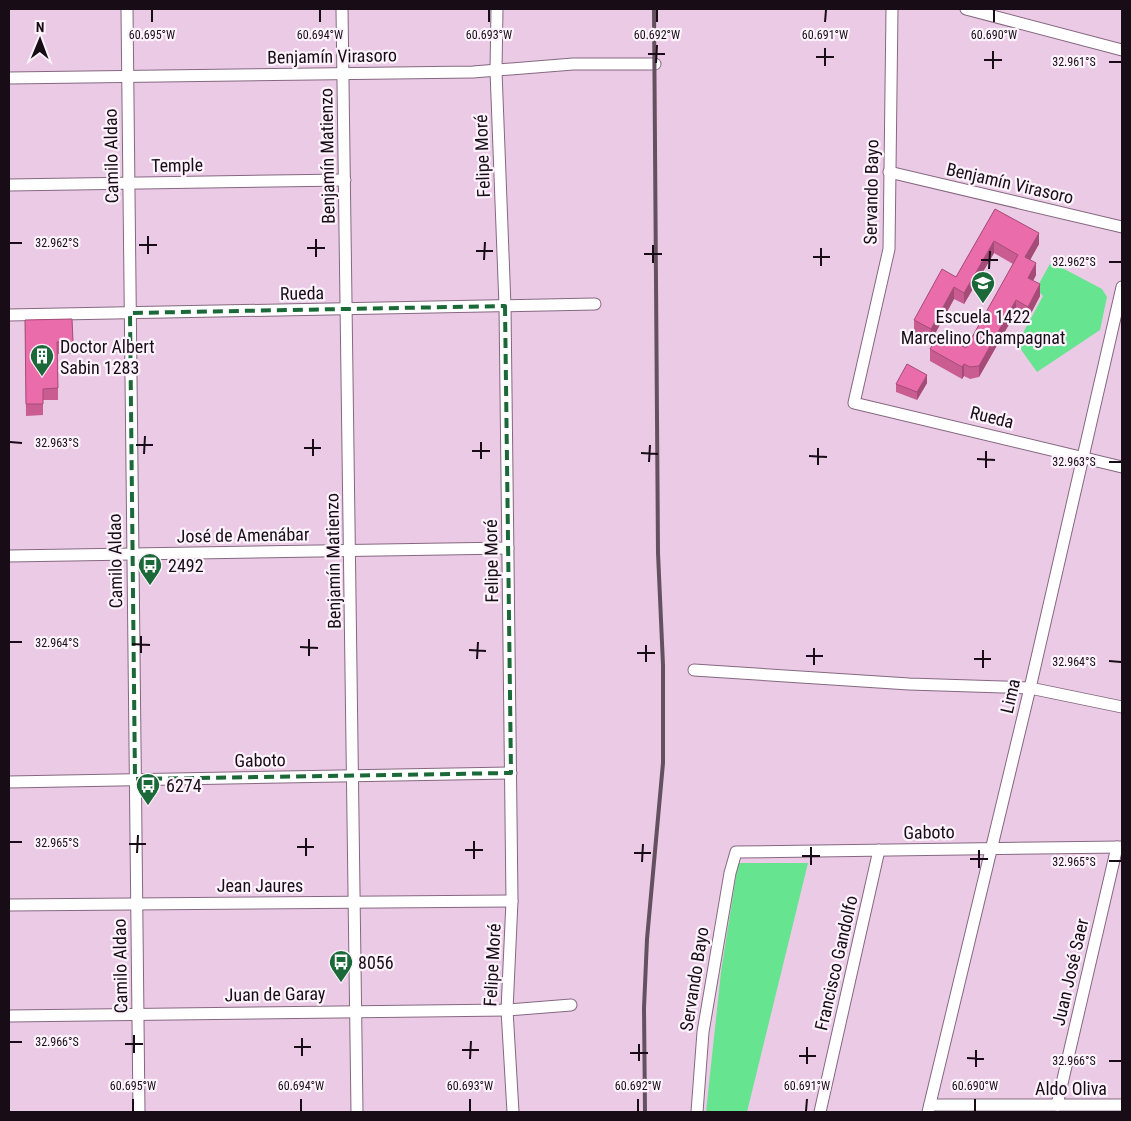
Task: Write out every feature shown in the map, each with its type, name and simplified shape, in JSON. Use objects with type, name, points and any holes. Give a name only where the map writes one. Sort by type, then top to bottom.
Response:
[{"type":"street","name":"Camilo Aldao","points":[[127,9],[139,1112]]},
{"type":"street","name":"Benjamín Matienzo","points":[[342,9],[348,309],[357,1112]]},
{"type":"street","name":"Felipe Moré","points":[[497,9],[496,70],[505,306],[511,773],[512,901],[507,1010],[513,1112]]},
{"type":"street","name":"Servando Bayo","points":[[854,403],[889,249],[892,9]]},
{"type":"street","points":[[966,9],[1122,50]]},
{"type":"street","name":"Benjamín Virasoro","points":[[9,78],[496,70],[573,64],[655,64]]},
{"type":"street","name":"Benjamín Virasoro","points":[[889,172],[1122,227]]},
{"type":"street","name":"Temple","points":[[9,184],[345,180]]},
{"type":"street","name":"Lima","points":[[929,1109],[1030,688],[1122,287]]},
{"type":"street","name":"Rueda","points":[[9,315],[595,304]]},
{"type":"street","name":"Rueda","points":[[854,403],[1122,467]]},
{"type":"street","name":"José de Amenábar","points":[[9,556],[508,548]]},
{"type":"street","points":[[694,670],[909,684],[1030,688],[1122,707]]},
{"type":"street","name":"Gaboto","points":[[9,782],[511,773]]},
{"type":"street","name":"Gaboto","points":[[736,852],[1120,847]]},
{"type":"street","name":"Juan José Saer","points":[[1057,1105],[1120,847]]},
{"type":"street","name":"Francisco Gandolfo","points":[[820,1112],[879,850]]},
{"type":"street","name":"Servando Bayo","points":[[697,1112],[704,1023],[730,873],[736,852]]},
{"type":"street","name":"Jean Jaures","points":[[9,905],[512,901]]},
{"type":"street","name":"Juan de Garay","points":[[9,1016],[356,1010],[507,1010],[571,1005]]},
{"type":"street","name":"Aldo Oliva","points":[[929,1109],[1122,1105]]},
{"type":"highlighted area","points":[[505,306],[511,773],[135,779],[130,313]]},
{"type":"green space","points":[[1051,262],[1102,289],[1107,297],[1100,330],[1037,372],[1017,344],[1043,296],[1036,289]]},
{"type":"green space","points":[[738,863],[808,863],[747,1112],[706,1112],[721,972]]},
{"type":"building","points":[[995,209],[1039,233],[1025,257],[1036,263],[1028,278],[1040,284],[1028,307],[1016,300],[979,366],[970,367],[964,364],[962,367],[930,349],[939,333],[966,348],[1018,255],[994,241],[964,293],[954,287],[931,329],[914,320],[942,269],[956,277]]},
{"type":"building","name":"Doctor Albert Sabin 1283","points":[[72,319],[73,342],[57,342],[58,388],[43,389],[43,404],[26,404],[25,320]]},
{"type":"building","points":[[907,364],[927,375],[917,392],[896,384]]},
{"type":"railway","points":[[645,1112],[644,1008],[647,939],[663,763],[663,665],[658,553],[654,9]]},
{"type":"place","name":"Escuela 1422 Marcelino Champagnat","points":[[983,304]]},
{"type":"place","name":"Doctor Albert Sabin 1283","points":[[42,377]]},
{"type":"place","name":"2492","points":[[150,586]]},
{"type":"place","name":"6274","points":[[148,806]]},
{"type":"place","name":"8056","points":[[341,983]]}]
